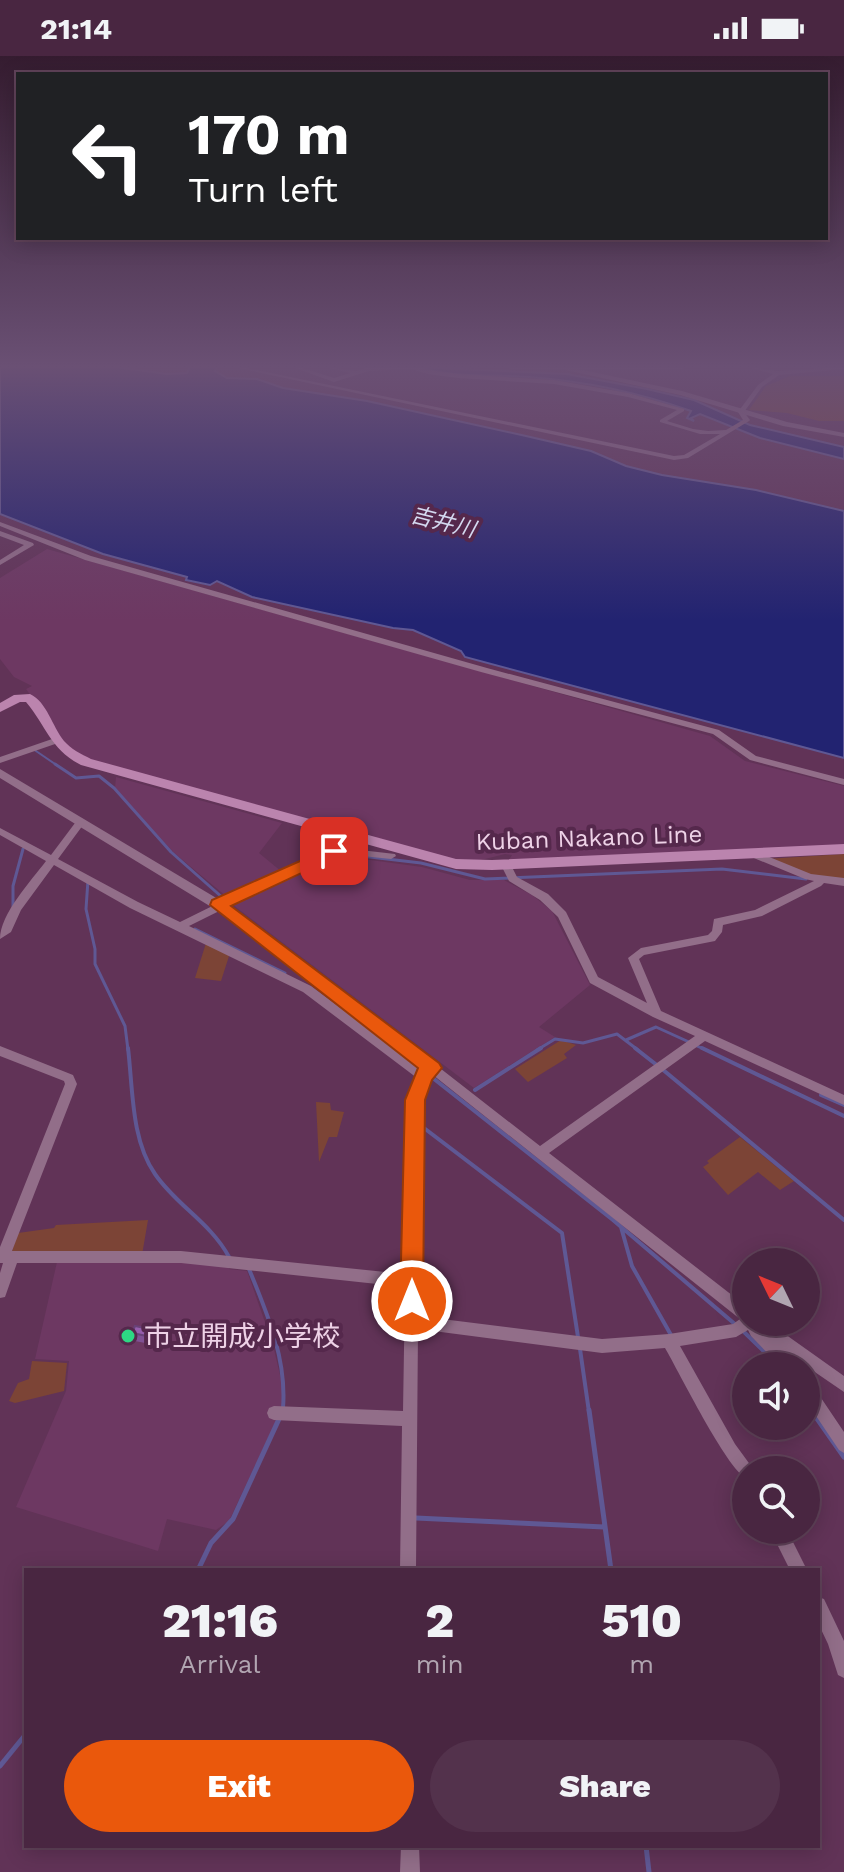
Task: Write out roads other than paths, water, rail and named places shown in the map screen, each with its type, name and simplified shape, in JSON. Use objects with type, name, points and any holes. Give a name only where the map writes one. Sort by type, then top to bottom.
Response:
[{"type":"main road","name":"Kuban Nakano Line","points":[[0,708],[18,698],[30,698],[55,741],[69,754],[86,762],[439,860],[510,873],[844,849]]},
{"type":"street","points":[[644,452],[674,458],[686,457],[695,452]]},
{"type":"street","points":[[0,524],[104,562],[716,732],[753,758],[844,782]]},
{"type":"street","points":[[0,533],[30,545],[0,563]]},
{"type":"street","points":[[0,760],[55,741]]},
{"type":"street","points":[[0,773],[218,905],[424,1073]]},
{"type":"street","points":[[1,934],[81,821]]},
{"type":"street","points":[[0,831],[134,905],[182,924],[307,989],[541,1152],[732,1311]]},
{"type":"street","points":[[182,924],[326,854],[343,851],[391,856]]},
{"type":"street","points":[[753,854],[775,865],[821,880],[844,882]]},
{"type":"street","points":[[510,873],[556,906],[594,980],[702,1037],[844,1100]]},
{"type":"street","points":[[657,1014],[633,955],[711,938],[717,932],[718,922],[758,913],[821,880]]},
{"type":"street","points":[[541,1152],[702,1037]]},
{"type":"street","points":[[0,1051],[69,1078],[71,1084],[5,1257],[0,1292]]},
{"type":"street","points":[[408,1568],[405,1419],[412,1322],[407,1281],[415,1100],[424,1073]]},
{"type":"street","points":[[5,1257],[181,1257],[407,1281]]},
{"type":"street","points":[[412,1322],[520,1333],[586,1346],[669,1341],[732,1326]]},
{"type":"street","points":[[761,1336],[776,1352]]},
{"type":"street","points":[[767,1336],[844,1385]]},
{"type":"street","points":[[669,1341],[736,1456]]},
{"type":"street","points":[[820,1409],[844,1445]]},
{"type":"street","points":[[278,1413],[405,1419]]},
{"type":"street","points":[[785,1544],[798,1568]]},
{"type":"street","points":[[820,1609],[836,1642],[844,1669]]},
{"type":"street","points":[[410,1848],[410,1872]]},
{"type":"water","name":"吉井川","points":[[0,452],[593,452],[626,466],[662,475],[756,490],[844,511],[844,758],[465,657],[461,651],[413,630],[252,597],[217,581],[210,585],[186,580],[187,577],[103,554],[0,514]]},
{"type":"water","points":[[815,452],[844,452],[844,459]]},
{"type":"waterway","points":[[33,749],[58,766]]},
{"type":"waterway","points":[[58,766],[76,778],[99,776],[114,788],[171,852],[224,899]]},
{"type":"waterway","points":[[13,907],[13,886],[23,849]]},
{"type":"waterway","points":[[353,855],[421,863],[485,879],[722,869],[806,879]]},
{"type":"waterway","points":[[88,880],[86,909],[95,949],[95,964],[125,1026],[128,1050]]},
{"type":"waterway","points":[[195,929],[285,973]]},
{"type":"waterway","points":[[626,1040],[656,1027],[689,1042]]},
{"type":"waterway","points":[[537,1050],[555,1039],[583,1043],[617,1034],[638,1050]]},
{"type":"waterway","points":[[697,1046],[706,1050]]},
{"type":"waterway","points":[[128,1048],[134,1114],[147,1161],[163,1185],[213,1234],[229,1257]]},
{"type":"waterway","points":[[475,1090],[541,1048]]},
{"type":"waterway","points":[[635,1048],[658,1066]]},
{"type":"waterway","points":[[702,1048],[844,1116]]},
{"type":"waterway","points":[[662,1069],[844,1220]]},
{"type":"waterway","points":[[429,1075],[613,1220],[732,1322]]},
{"type":"waterway","points":[[821,1095],[844,1105]]},
{"type":"waterway","points":[[420,1125],[562,1233],[578,1337]]},
{"type":"waterway","points":[[621,1227],[632,1266],[671,1335]]},
{"type":"waterway","points":[[249,1269],[279,1354],[283,1408]]},
{"type":"waterway","points":[[405,1287],[405,1319]]},
{"type":"waterway","points":[[748,1336],[765,1352]]},
{"type":"waterway","points":[[580,1349],[589,1412]]},
{"type":"waterway","points":[[589,1410],[611,1568]]},
{"type":"waterway","points":[[199,1568],[211,1543],[233,1519],[279,1419]]},
{"type":"waterway","points":[[820,1423],[844,1457]]},
{"type":"waterway","points":[[416,1518],[604,1527]]},
{"type":"waterway","points":[[0,1766],[24,1736]]},
{"type":"waterway","points":[[646,1848],[649,1872]]},
{"type":"place","name":"市立開成小学校","points":[[128,1336]]}]
